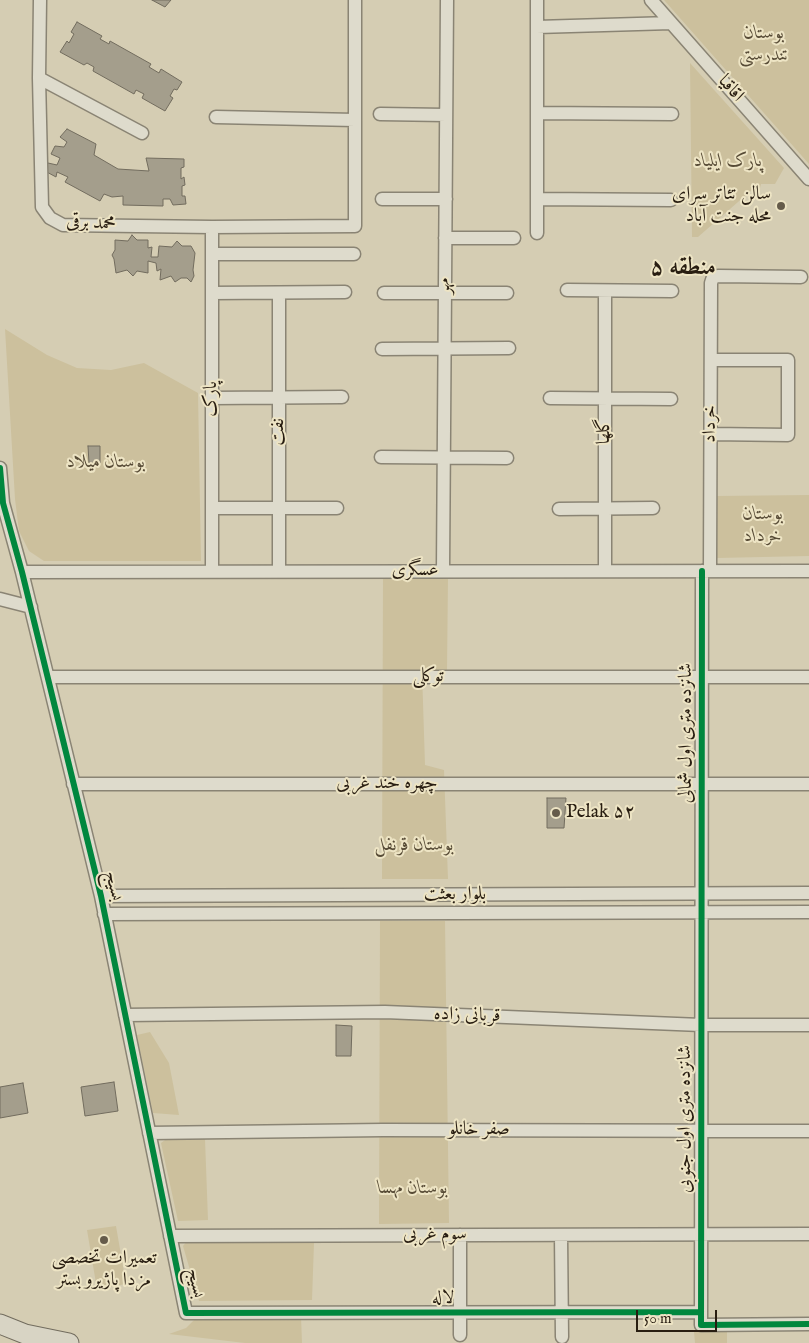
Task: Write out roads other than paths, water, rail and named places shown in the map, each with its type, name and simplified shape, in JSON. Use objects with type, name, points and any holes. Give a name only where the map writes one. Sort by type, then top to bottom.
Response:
[{"type":"highway","points":[[0,1324],[25,1334],[70,1343]]},
{"type":"street","name":"محمد برقی","points":[[40,0],[39,78],[42,207],[50,218],[63,226],[355,226],[355,120]]},
{"type":"street","points":[[216,117],[355,120],[355,0]]},
{"type":"street","name":"مهر","points":[[443,572],[447,0]]},
{"type":"street","points":[[537,0],[537,233]]},
{"type":"street","name":"اقاقیا","points":[[651,0],[809,179]]},
{"type":"street","points":[[537,27],[671,23]]},
{"type":"street","points":[[39,78],[142,133]]},
{"type":"street","points":[[537,113],[672,114]]},
{"type":"street","points":[[380,114],[446,116]]},
{"type":"street","points":[[382,199],[446,199]]},
{"type":"street","points":[[537,199],[672,200]]},
{"type":"street","name":"پارک","points":[[212,227],[212,572]]},
{"type":"street","points":[[445,238],[514,238]]},
{"type":"street","points":[[212,254],[354,254]]},
{"type":"street","name":"خرداد","points":[[706,571],[711,434],[711,283],[713,277],[719,276],[801,277]]},
{"type":"street","points":[[567,290],[672,292]]},
{"type":"street","name":"گلها","points":[[605,291],[605,571]]},
{"type":"street","name":"نفت","points":[[279,292],[279,572]]},
{"type":"street","points":[[212,293],[345,292]]},
{"type":"street","points":[[384,293],[507,293]]},
{"type":"street","points":[[382,349],[509,348]]},
{"type":"street","points":[[711,434],[788,435],[788,360],[712,360]]},
{"type":"street","points":[[212,398],[342,397]]},
{"type":"street","points":[[550,398],[671,399]]},
{"type":"street","points":[[381,457],[507,458]]},
{"type":"street","name":"بسیج","points":[[0,468],[3,503],[31,607],[101,896],[186,1314]]},
{"type":"street","points":[[212,508],[337,508]]},
{"type":"street","points":[[559,509],[653,508]]},
{"type":"street","name":"شانزده متری اول شمالی","points":[[701,913],[702,677],[706,571]]},
{"type":"street","name":"عسگری","points":[[22,572],[809,571]]},
{"type":"street","points":[[0,599],[31,607]]},
{"type":"street","name":"توکلی","points":[[48,678],[809,678]]},
{"type":"street","name":"چهره خند غربی","points":[[73,784],[809,784]]},
{"type":"street","name":"بلوار بعثت","points":[[101,896],[809,893]]},
{"type":"street","name":"بلوار بعثت","points":[[104,914],[809,912]]},
{"type":"street","name":"شانزده متری اول جنوبی","points":[[701,913],[701,1319]]},
{"type":"street","name":"قربانی زاده","points":[[125,1015],[385,1012],[701,1025],[809,1025]]},
{"type":"street","name":"صفر خانلو","points":[[149,1133],[383,1130],[809,1131]]},
{"type":"street","name":"سوم غربی","points":[[170,1236],[809,1234]]},
{"type":"street","points":[[460,1235],[460,1335]]},
{"type":"street","points":[[561,1235],[562,1337]]},
{"type":"street","name":"لاله","points":[[186,1314],[562,1313],[809,1324]]},
{"type":"place","name":"سالن تئاتر سرای محله جنت آباد","points":[[781,206]]},
{"type":"place","name":"Pelak ۵۲","points":[[556,813]]},
{"type":"place","name":"تعمیرات تخصصی مزدا پاژیرو بستر","points":[[104,1240]]},
{"type":"district","name":"منطقه ۵","points":[[683,269]]},
{"type":"park label","name":"بوستان تندرستی","points":[[764,45]]},
{"type":"park label","name":"پارک ایلیاد","points":[[728,162]]},
{"type":"park label","name":"بوستان میلاد","points":[[106,463]]},
{"type":"park label","name":"بوستان خرداد","points":[[763,526]]},
{"type":"park label","name":"بوستان قرنفل","points":[[414,846]]},
{"type":"park label","name":"بوستان مهسا","points":[[413,1189]]}]
